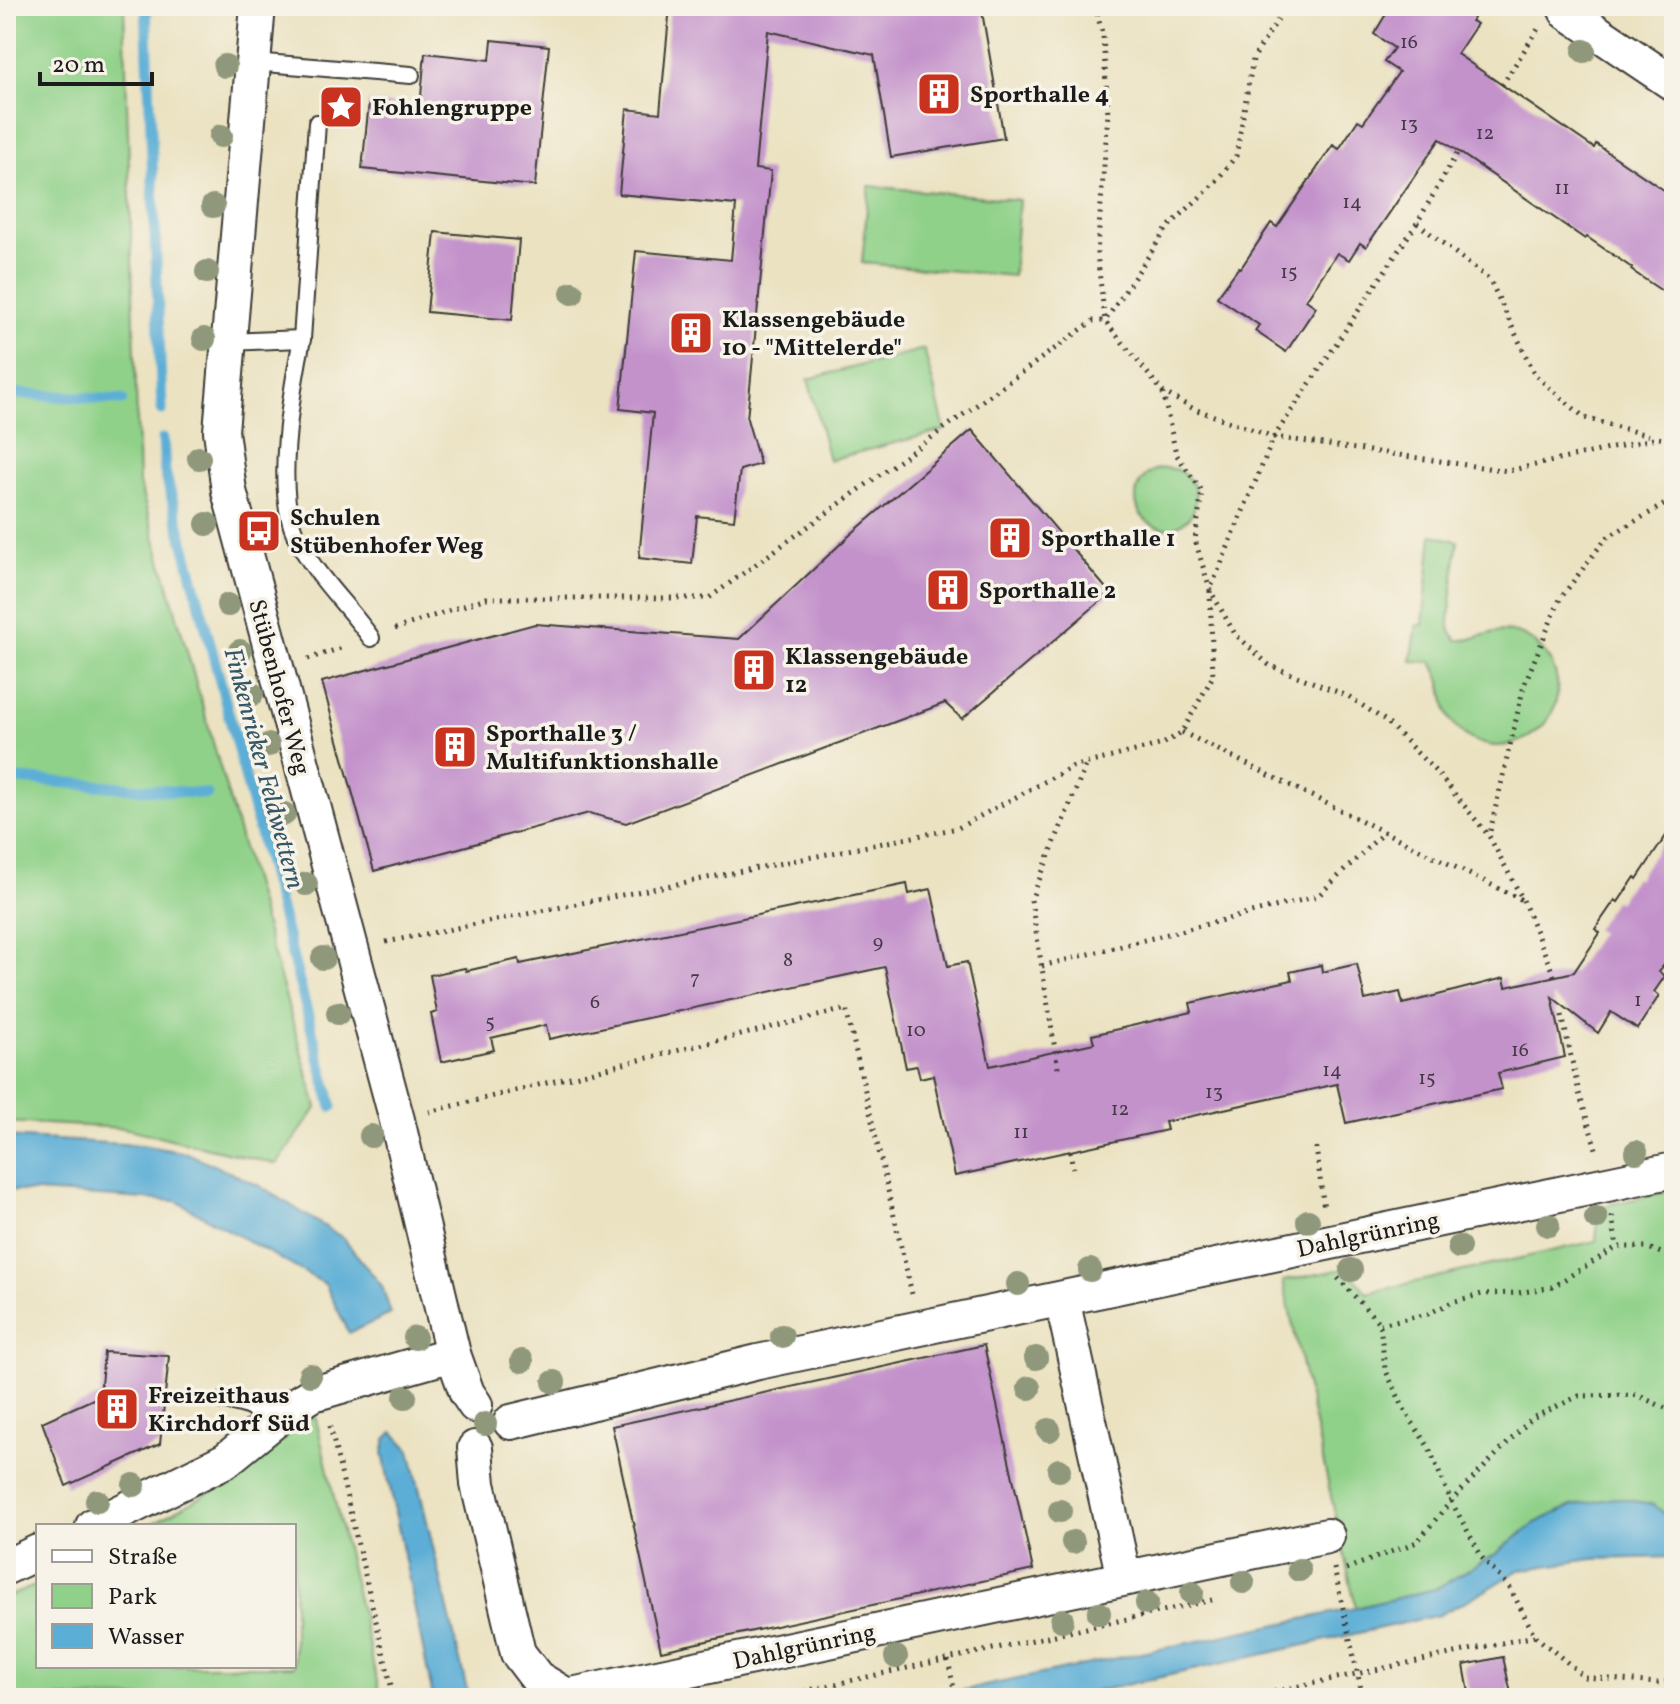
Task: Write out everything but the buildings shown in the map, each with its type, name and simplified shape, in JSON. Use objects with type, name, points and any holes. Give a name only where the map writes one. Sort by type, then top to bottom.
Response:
[{"type":"street","name":"Stübenhofer Weg","points":[[258,6],[221,431],[229,491],[397,1120],[453,1354],[467,1393],[475,1405]]},
{"type":"street","points":[[1554,13],[1567,12],[1674,84]]},
{"type":"street","name":"Dahlgrünring","points":[[511,1422],[758,1362],[1674,1170]]},
{"type":"street","points":[[1062,1299],[1124,1578]]},
{"type":"street","points":[[97,1524],[226,1460],[290,1408],[321,1390],[453,1354]]},
{"type":"street","points":[[483,1402],[502,1406],[511,1422],[511,1431],[502,1446],[493,1450],[475,1448],[467,1441],[463,1421],[467,1412],[483,1402]]},
{"type":"street","name":"Dahlgrünring","points":[[475,1448],[478,1484],[518,1653],[537,1678],[567,1696],[1327,1536]]},
{"type":"street","points":[[6,1567],[36,1553]]},
{"type":"lane","points":[[253,62],[411,75]]},
{"type":"lane","points":[[317,123],[302,339],[291,396],[287,441],[288,497],[294,532],[314,569],[371,638]]},
{"type":"lane","points":[[227,342],[302,339]]},
{"type":"lane","points":[[223,1401],[247,1405],[274,1421]]},
{"type":"path","points":[[1095,6],[1103,36],[1108,114],[1097,254],[1105,321],[1163,392],[1194,409],[1274,437],[1508,471],[1658,438]]},
{"type":"path","points":[[1105,321],[1168,227],[1214,184],[1236,156],[1253,59],[1289,6]]},
{"type":"path","points":[[1502,85],[1554,13]]},
{"type":"path","points":[[350,949],[958,828],[1072,767],[1163,744],[1182,732],[1213,676],[1210,590],[1274,437],[1417,223],[1459,150]]},
{"type":"path","points":[[1417,223],[1490,280],[1535,375],[1585,418],[1674,440]]},
{"type":"path","points":[[275,671],[486,598],[709,598],[1093,321],[1105,321]]},
{"type":"path","points":[[1163,392],[1176,454],[1202,491],[1195,540],[1210,590],[1235,634],[1269,665],[1348,696],[1386,721],[1440,776],[1489,836],[1523,900],[1554,976]]},
{"type":"path","points":[[1489,836],[1524,685],[1560,599],[1606,538],[1674,499]]},
{"type":"path","points":[[1182,732],[1523,900]]},
{"type":"path","points":[[1058,1068],[1031,900],[1086,764]]},
{"type":"path","points":[[1042,966],[1318,896],[1384,832]]},
{"type":"path","points":[[397,1120],[846,1009],[921,1330]]},
{"type":"path","points":[[1562,1015],[1579,1093]]},
{"type":"path","points":[[1316,1147],[1328,1242],[1339,1280],[1380,1324],[1385,1369],[1405,1411],[1429,1448],[1451,1501],[1483,1559],[1510,1588],[1535,1636],[1585,1677],[1658,1683],[1674,1680]]},
{"type":"path","points":[[1070,1151],[1073,1168]]},
{"type":"path","points":[[1380,1324],[1428,1314],[1452,1302],[1482,1294],[1518,1293],[1552,1287],[1617,1247],[1646,1247],[1674,1258]]},
{"type":"path","points":[[321,1390],[394,1698]]},
{"type":"path","points":[[1320,1576],[1417,1542],[1451,1501],[1532,1418],[1579,1396],[1637,1395],[1674,1412]]},
{"type":"path","points":[[1335,1573],[1363,1698]]},
{"type":"path","points":[[773,1698],[1227,1597]]},
{"type":"path","points":[[1243,1698],[1535,1636]]},
{"type":"path","points":[[948,1659],[956,1698]]},
{"type":"green space","points":[[6,6],[124,6],[139,483],[317,1107],[277,1164],[124,1128],[6,1122]]},
{"type":"green space","points":[[869,186],[1019,200],[1013,276],[862,263]]},
{"type":"green space","points":[[924,349],[945,430],[829,460],[808,379]]},
{"type":"green space","points":[[1166,468],[1187,477],[1196,498],[1187,519],[1166,528],[1145,519],[1136,498],[1145,477]]},
{"type":"green space","points":[[1432,535],[1458,541],[1449,620],[1450,632],[1457,640],[1507,631],[1535,643],[1549,659],[1557,682],[1555,704],[1545,723],[1530,736],[1510,744],[1489,745],[1469,738],[1449,716],[1441,682],[1432,662],[1411,661],[1417,625],[1423,625]]},
{"type":"green space","points":[[1674,1190],[1674,1521],[1652,1504],[1615,1498],[1572,1506],[1535,1523],[1493,1556],[1435,1589],[1356,1608],[1283,1281],[1347,1268],[1367,1293],[1596,1241],[1599,1207]]},
{"type":"green space","points":[[315,1415],[381,1698],[6,1698],[6,1597],[36,1586],[36,1668],[296,1668],[296,1524],[152,1524],[230,1481]]},
{"type":"water","points":[[6,1137],[141,1145],[187,1153],[258,1185],[343,1238],[382,1286],[391,1314],[349,1333],[325,1284],[176,1201],[6,1190]]},
{"type":"water","points":[[393,1432],[410,1450],[469,1698],[433,1698],[383,1453],[386,1439]]},
{"type":"water","points":[[1615,1498],[1652,1504],[1674,1521],[1674,1557],[1593,1559],[1519,1570],[1439,1615],[1067,1698],[927,1698],[1435,1589],[1493,1556],[1535,1523],[1572,1506]]},
{"type":"waterway","name":"Finkenrieker Feldwettern","points":[[146,6],[162,410]]},
{"type":"waterway","points":[[6,393],[122,400]]},
{"type":"waterway","name":"Finkenrieker Feldwettern","points":[[163,439],[165,472],[332,1107]]},
{"type":"waterway","points":[[6,778],[207,794]]},
{"type":"place","name":"Sporthalle 4","points":[[939,94]]},
{"type":"place","name":"Fohlengruppe","points":[[341,107]]},
{"type":"place","name":"Klassengebäude 10 - \"Mittelerde\"","points":[[691,333]]},
{"type":"place","name":"Schulen Stübenhofer Weg","points":[[259,531]]},
{"type":"place","name":"Sporthalle 1","points":[[1010,538]]},
{"type":"place","name":"Sporthalle 2","points":[[948,590]]},
{"type":"place","name":"Klassengebäude 12","points":[[754,670]]},
{"type":"place","name":"Sporthalle 3 / Multifunktionshalle","points":[[455,747]]},
{"type":"place","name":"Freizeithaus Kirchdorf Süd","points":[[117,1409]]}]
